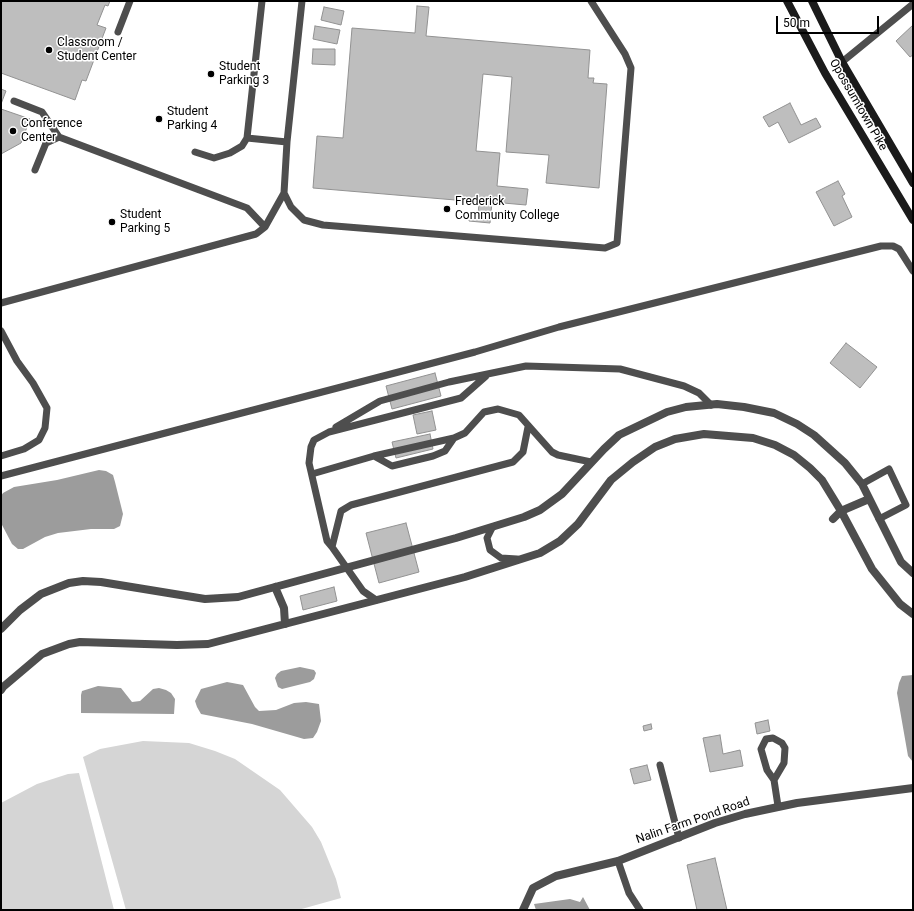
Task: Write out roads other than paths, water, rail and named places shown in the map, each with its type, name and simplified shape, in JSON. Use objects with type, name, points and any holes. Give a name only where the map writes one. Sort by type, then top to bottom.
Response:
[{"type":"main road","name":"Opossumtown Pike","points":[[787,1],[825,73],[913,220]]},
{"type":"main road","name":"Opossumtown Pike","points":[[812,1],[842,62],[913,183]]},
{"type":"street","points":[[1,629],[20,610],[41,594],[56,588],[83,581],[101,582],[205,600],[238,597],[524,518],[540,510],[562,494],[591,462],[619,435],[667,412],[686,407],[711,405],[744,407],[774,413],[797,424],[814,435],[845,464],[862,484],[901,562],[913,573]]},
{"type":"street","points":[[1,690],[3,686],[42,654],[69,644],[80,642],[177,645],[208,644],[465,577],[540,553],[560,541],[578,524],[611,480],[633,462],[655,447],[675,439],[704,434],[724,434],[753,438],[775,445],[794,455],[822,480],[841,511],[872,569],[900,604],[913,614]]},
{"type":"street","points":[[833,519],[841,511],[870,499]]},
{"type":"street","points":[[275,587],[284,608],[285,624]]},
{"type":"street","name":"Nalin Farm Pond Road","points":[[523,910],[533,888],[556,876],[618,861],[730,819],[778,806],[913,788]]},
{"type":"lane","points":[[118,32],[130,1]]},
{"type":"lane","points":[[195,152],[214,158],[230,153],[242,146],[247,138],[262,1]]},
{"type":"lane","points":[[1,303],[256,234],[265,227],[284,193],[287,142],[302,1]]},
{"type":"lane","points":[[284,193],[291,207],[304,220],[323,225],[605,248],[617,243],[631,68],[625,54],[591,1]]},
{"type":"lane","points":[[842,62],[913,4]]},
{"type":"lane","points":[[14,100],[42,112],[59,137],[247,208],[265,227]]},
{"type":"lane","points":[[35,170],[46,143],[59,137]]},
{"type":"lane","points":[[247,138],[287,142]]},
{"type":"lane","points":[[1,476],[475,352],[566,325],[881,246],[893,246],[898,249],[913,271]]},
{"type":"lane","points":[[1,331],[17,362],[33,383],[47,408],[45,428],[39,440],[24,449],[1,456]]},
{"type":"lane","points":[[376,600],[363,591],[327,541],[309,463],[311,447],[314,440],[380,401],[449,382],[486,376],[526,366],[620,369],[684,386],[699,393],[711,405]]},
{"type":"lane","points":[[329,432],[461,398],[486,376]]},
{"type":"lane","points":[[312,474],[374,456],[454,438],[465,433],[476,420],[490,410],[505,410],[519,415],[528,427],[552,452],[558,455],[591,462]]},
{"type":"lane","points":[[332,547],[336,538],[338,518],[340,512],[344,508],[513,462],[523,452],[528,427]]},
{"type":"lane","points":[[374,456],[392,466],[433,456],[445,451],[454,438]]},
{"type":"lane","points":[[862,484],[889,470],[906,505],[879,519]]},
{"type":"lane","points":[[492,528],[487,538],[490,550],[501,558],[520,560]]},
{"type":"lane","points":[[774,780],[784,763],[785,748],[782,743],[774,738],[766,739],[761,749],[767,770],[774,780],[778,806]]},
{"type":"lane","points":[[660,765],[679,838]]},
{"type":"lane","points":[[618,861],[629,893],[640,910]]},
{"type":"place","name":"Classroom / Student Center","points":[[49,50]]},
{"type":"place","name":"Student Parking 3","points":[[211,74]]},
{"type":"place","name":"Student Parking 4","points":[[159,119]]},
{"type":"place","name":"Conference Center","points":[[13,131]]},
{"type":"place","name":"Frederick Community College","points":[[447,209]]},
{"type":"place","name":"Student Parking 5","points":[[112,222]]}]
